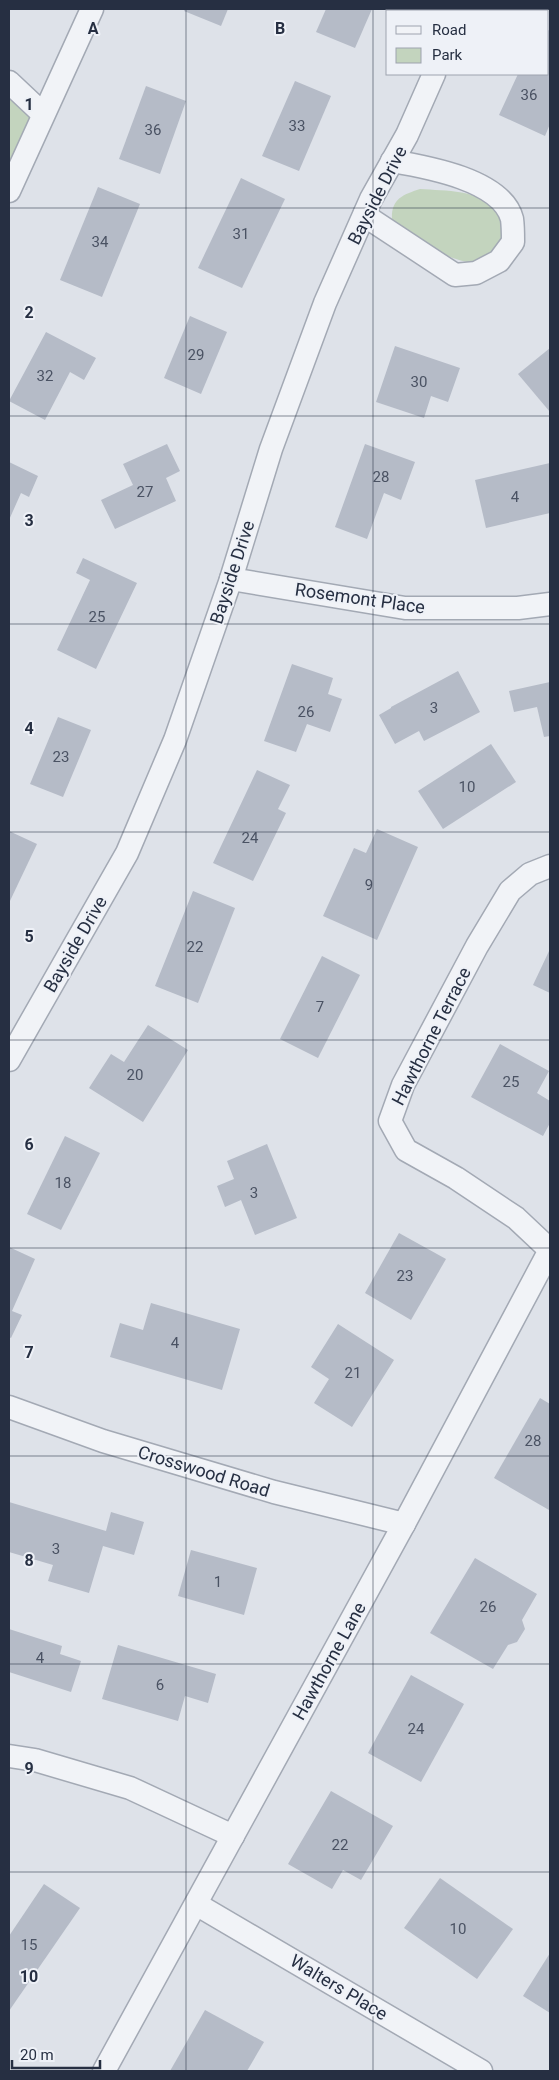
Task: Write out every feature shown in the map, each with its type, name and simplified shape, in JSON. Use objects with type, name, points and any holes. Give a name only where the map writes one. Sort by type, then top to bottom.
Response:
[{"type":"street","points":[[9,191],[92,9]]},
{"type":"street","name":"Bayside Drive","points":[[9,1060],[127,853],[175,740],[231,579],[271,450],[324,303],[365,213],[407,135],[434,75]]},
{"type":"street","points":[[9,82],[43,114]]},
{"type":"street","points":[[365,213],[373,221],[455,275],[476,273],[499,261],[513,242],[512,218],[497,195],[465,179],[424,167],[392,161]]},
{"type":"street","name":"Rosemont Place","points":[[231,579],[405,608],[518,608],[550,604]]},
{"type":"street","name":"Hawthorne Terrace","points":[[550,866],[530,874],[510,891],[477,946],[403,1085],[390,1121],[406,1150],[456,1178],[516,1218],[550,1250]]},
{"type":"street","name":"Hawthorne Lane","points":[[104,2071],[404,1524],[542,1288],[550,1250]]},
{"type":"street","name":"Crosswood Road","points":[[9,1407],[103,1441],[255,1486],[404,1524]]},
{"type":"street","points":[[9,1756],[35,1760],[130,1788],[233,1836]]},
{"type":"street","name":"Walters Place","points":[[196,1904],[481,2071]]},
{"type":"green space","points":[[9,82],[43,114],[9,192]]},
{"type":"green space","points":[[420,189],[462,192],[490,204],[499,214],[506,241],[479,264],[455,259],[421,243],[392,220],[393,207],[399,199],[408,193]]},
{"type":"building","points":[[185,9],[228,9],[221,26],[184,11]]},
{"type":"building","points":[[326,9],[372,9],[355,48],[316,32]]},
{"type":"building","points":[[550,31],[550,124],[545,136],[499,115],[518,75],[549,75]]},
{"type":"building","points":[[295,81],[331,96],[299,171],[262,156]]},
{"type":"building","points":[[146,86],[186,101],[160,174],[119,159]]},
{"type":"building","points":[[241,178],[285,199],[242,288],[198,268]]},
{"type":"building","points":[[98,187],[140,204],[102,297],[60,280]]},
{"type":"building","points":[[190,316],[227,332],[201,394],[164,378]]},
{"type":"building","points":[[46,332],[96,358],[84,380],[70,372],[45,420],[9,401]]},
{"type":"building","points":[[395,346],[460,368],[448,402],[431,396],[424,418],[376,402]]},
{"type":"building","points":[[550,348],[550,412],[518,374]]},
{"type":"building","points":[[167,444],[180,471],[166,478],[176,501],[115,529],[101,500],[133,485],[123,464]]},
{"type":"building","points":[[365,444],[415,462],[401,500],[384,493],[367,539],[335,527]]},
{"type":"building","points":[[9,462],[38,476],[29,497],[21,493],[9,520]]},
{"type":"building","points":[[550,463],[550,513],[486,528],[475,480]]},
{"type":"building","points":[[83,558],[137,583],[96,669],[57,650],[90,580],[76,573]]},
{"type":"building","points":[[292,664],[333,678],[328,694],[342,699],[330,732],[307,724],[296,752],[264,741]]},
{"type":"building","points":[[458,671],[480,712],[424,741],[419,731],[395,744],[379,715]]},
{"type":"building","points":[[550,682],[550,736],[544,737],[537,707],[514,712],[509,691]]},
{"type":"building","points":[[58,717],[91,730],[63,797],[30,784]]},
{"type":"building","points":[[491,744],[516,782],[443,829],[418,791]]},
{"type":"building","points":[[257,770],[290,785],[278,809],[286,813],[253,881],[213,863]]},
{"type":"building","points":[[377,829],[418,847],[377,940],[323,916],[354,848],[366,853]]},
{"type":"building","points":[[9,831],[37,844],[9,903]]},
{"type":"building","points":[[193,891],[235,908],[198,1003],[155,986]]},
{"type":"building","points":[[550,949],[550,993],[533,985]]},
{"type":"building","points":[[322,956],[360,975],[318,1058],[280,1039]]},
{"type":"building","points":[[148,1025],[188,1050],[143,1122],[89,1088],[111,1054],[124,1062]]},
{"type":"building","points":[[500,1044],[549,1071],[537,1093],[550,1101],[550,1123],[543,1136],[471,1097]]},
{"type":"building","points":[[65,1136],[100,1153],[61,1230],[27,1214]]},
{"type":"building","points":[[267,1144],[297,1218],[255,1235],[241,1200],[225,1207],[217,1186],[234,1179],[227,1161]]},
{"type":"building","points":[[399,1233],[446,1259],[411,1320],[365,1293]]},
{"type":"building","points":[[9,1247],[35,1259],[12,1311],[22,1315],[11,1338],[9,1337]]},
{"type":"building","points":[[151,1303],[240,1329],[222,1390],[110,1357],[120,1323],[143,1330]]},
{"type":"building","points":[[338,1324],[394,1360],[352,1427],[314,1403],[329,1379],[311,1367]]},
{"type":"building","points":[[540,1398],[550,1404],[549,1510],[494,1478]]},
{"type":"building","points":[[9,1502],[106,1531],[111,1512],[144,1522],[134,1555],[103,1546],[89,1593],[48,1581],[53,1565],[9,1552]]},
{"type":"building","points":[[191,1550],[257,1568],[244,1615],[178,1596]]},
{"type":"building","points":[[475,1558],[537,1594],[522,1620],[525,1629],[517,1642],[508,1645],[493,1669],[430,1633]]},
{"type":"building","points":[[9,1629],[62,1646],[60,1654],[81,1661],[71,1692],[9,1672]]},
{"type":"building","points":[[118,1645],[216,1674],[208,1703],[185,1696],[178,1721],[102,1699]]},
{"type":"building","points":[[411,1675],[464,1704],[421,1782],[368,1753]]},
{"type":"building","points":[[331,1791],[393,1826],[361,1880],[343,1870],[332,1889],[288,1864]]},
{"type":"building","points":[[440,1878],[513,1929],[477,1979],[404,1928]]},
{"type":"building","points":[[44,1884],[80,1908],[9,2011],[9,1936]]},
{"type":"building","points":[[550,1953],[550,2013],[523,1996]]},
{"type":"building","points":[[205,2010],[264,2042],[247,2071],[170,2071]]}]
